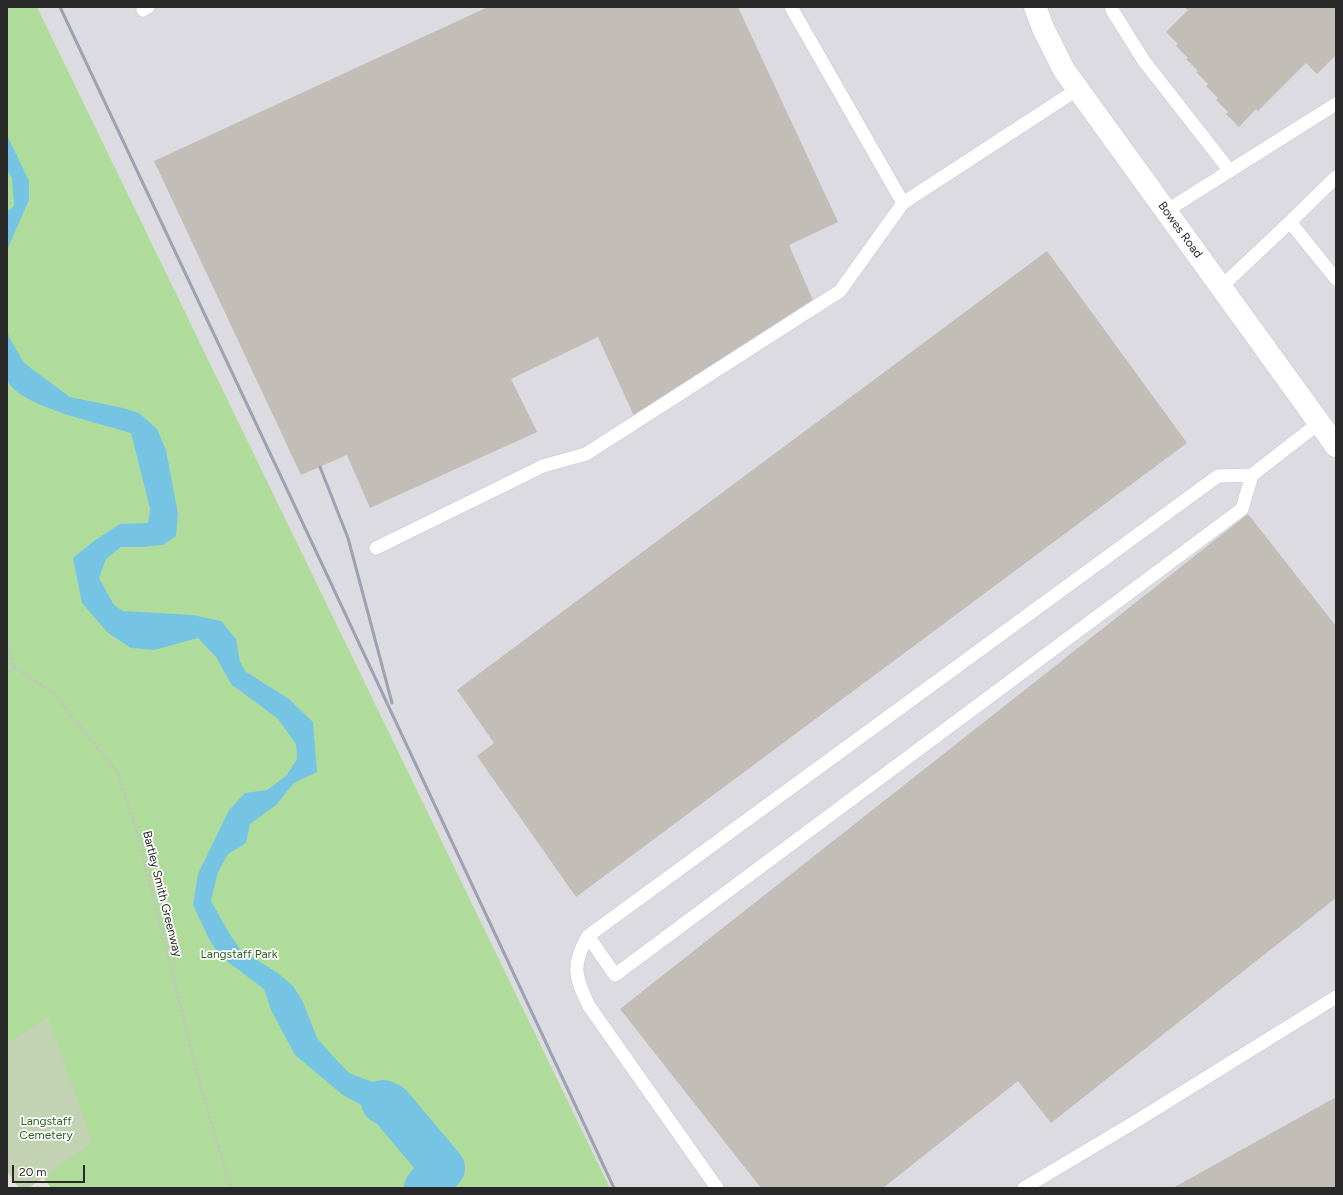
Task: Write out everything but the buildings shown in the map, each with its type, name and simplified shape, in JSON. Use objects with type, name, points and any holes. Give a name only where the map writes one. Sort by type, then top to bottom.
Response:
[{"type":"street","name":"Bowes Road","points":[[1035,7],[1042,28],[1064,70],[1335,444]]},
{"type":"lane","points":[[790,7],[903,203]]},
{"type":"lane","points":[[1112,7],[1144,60],[1230,171]]},
{"type":"lane","points":[[376,548],[544,466],[586,454],[840,291],[903,203],[1078,88]]},
{"type":"lane","points":[[1166,211],[1336,104]]},
{"type":"lane","points":[[1221,287],[1336,177]]},
{"type":"lane","points":[[1290,222],[1336,279]]},
{"type":"lane","points":[[588,936],[614,974],[1242,509],[1252,475],[1319,423]]},
{"type":"lane","points":[[717,1188],[589,1006],[579,986],[576,968],[580,950],[588,936],[1218,476],[1252,475]]},
{"type":"lane","points":[[1024,1188],[1138,1120],[1336,997]]},
{"type":"path","points":[[7,643],[14,668],[7,673]]},
{"type":"path","name":"Bartley Smith Greenway","points":[[14,668],[53,693],[117,772],[136,829],[201,1088],[231,1188]]},
{"type":"shaded area","points":[[37,7],[1336,7],[1336,1188],[610,1188]]},
{"type":"green space","name":"Langstaff Park","points":[[7,7],[37,7],[610,1188],[51,1188],[7,1127]]},
{"type":"green space","name":"Langstaff Cemetery","points":[[48,1018],[92,1142],[29,1188],[19,1188],[7,1171],[7,1043]]},
{"type":"water","points":[[7,135],[29,181],[29,200],[7,250],[7,212],[14,206],[12,178],[7,170]]},
{"type":"water","points":[[7,329],[9,337],[24,363],[70,397],[123,408],[139,413],[157,429],[166,450],[178,514],[176,536],[163,545],[121,547],[106,559],[99,578],[114,605],[123,611],[193,615],[221,621],[236,639],[240,662],[246,672],[289,699],[313,722],[317,772],[294,783],[276,805],[250,824],[246,843],[228,854],[218,872],[211,901],[240,949],[279,974],[293,986],[303,1002],[317,1038],[349,1073],[401,1093],[421,1111],[424,1146],[378,1114],[343,1095],[295,1055],[271,1010],[264,989],[220,956],[209,939],[193,905],[198,874],[229,810],[245,793],[267,790],[286,776],[297,759],[296,744],[278,719],[231,684],[216,657],[198,638],[154,650],[131,648],[107,632],[82,603],[73,558],[94,541],[120,524],[148,523],[150,509],[131,433],[45,407],[28,399],[15,390],[8,381],[7,377]]},
{"type":"waterway","points":[[383,1102],[390,1105],[443,1168],[426,1188]]},
{"type":"railway","points":[[60,7],[614,1188]]},
{"type":"railway","points":[[320,467],[348,538],[392,703]]}]
